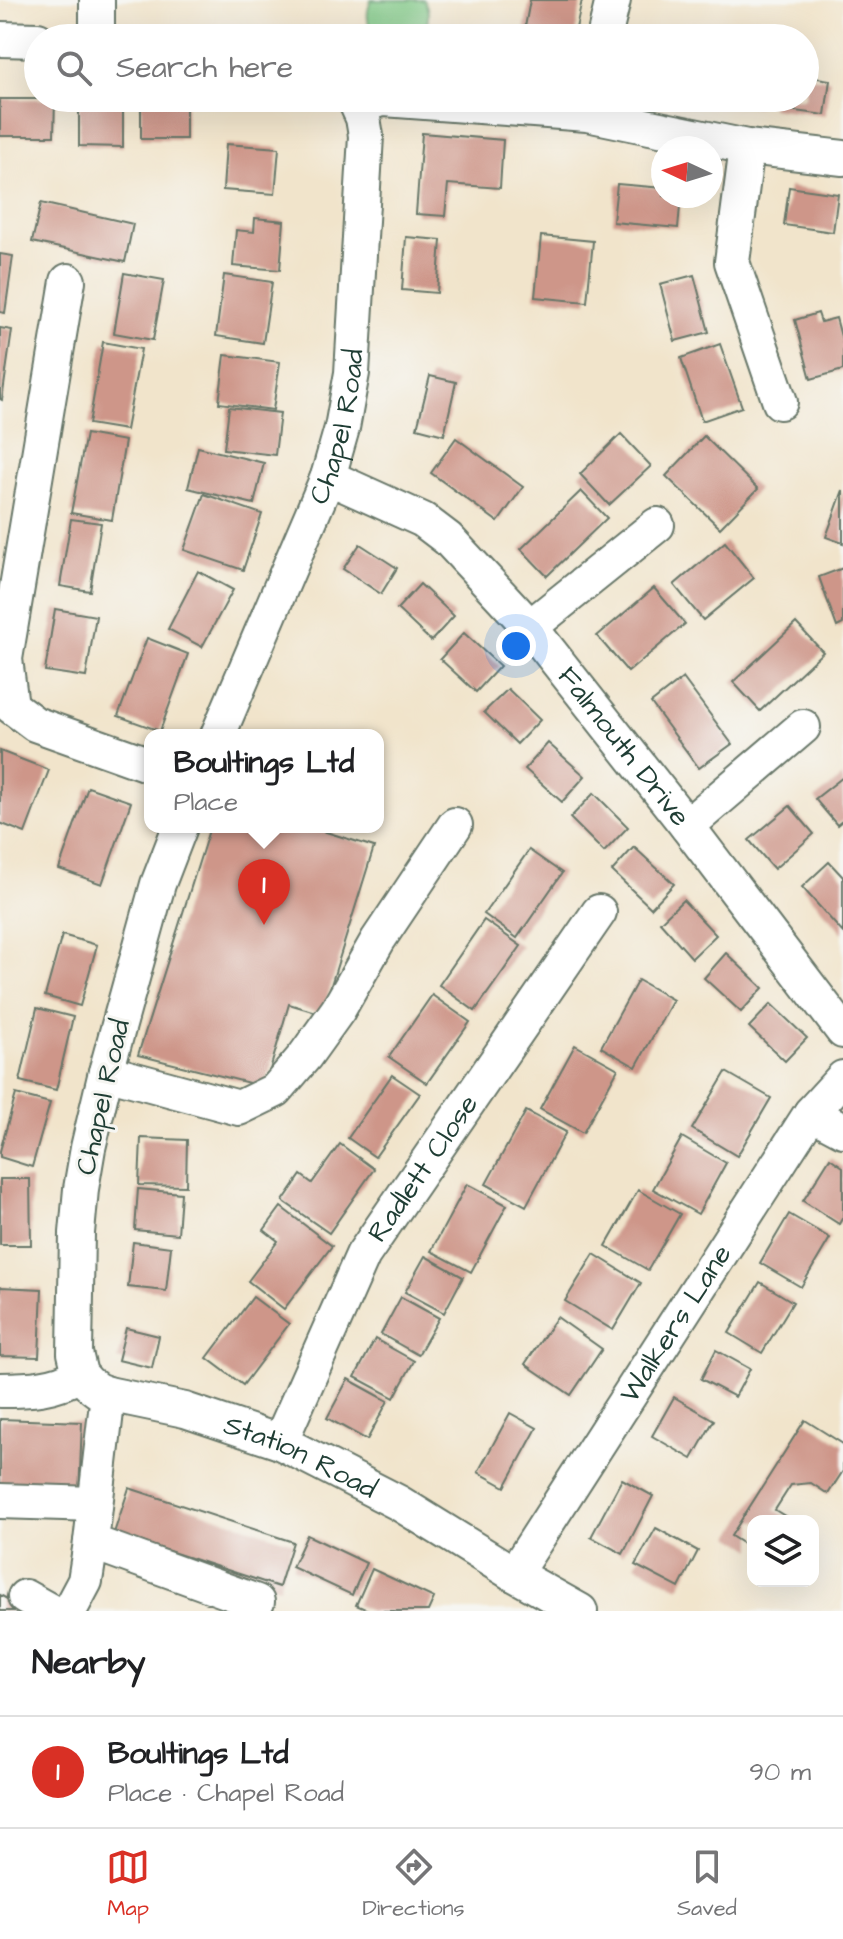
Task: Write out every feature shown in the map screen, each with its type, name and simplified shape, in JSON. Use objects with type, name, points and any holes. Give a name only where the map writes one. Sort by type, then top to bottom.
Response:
[{"type":"street","points":[[97,0],[97,24]]},
{"type":"street","points":[[607,24],[613,0]]},
{"type":"street","points":[[0,39],[24,40]]},
{"type":"street","name":"Chapel Road","points":[[221,729],[328,477],[342,428],[352,373],[366,136],[361,112]]},
{"type":"street","points":[[611,112],[747,147],[843,158]]},
{"type":"street","points":[[747,147],[732,262],[780,402]]},
{"type":"street","points":[[68,281],[5,659],[11,706],[35,724],[144,763]]},
{"type":"street","name":"Falmouth Drive","points":[[328,477],[423,520],[448,539],[530,627],[843,1031]]},
{"type":"street","points":[[530,627],[657,525]]},
{"type":"street","points":[[687,826],[803,727]]},
{"type":"street","points":[[106,1072],[239,1108],[276,1090],[338,1010],[378,940],[455,825]]},
{"type":"street","name":"Chapel Road","points":[[80,1374],[74,1345],[77,1233],[88,1148],[158,884],[178,833]]},
{"type":"street","name":"Radlett Close","points":[[280,1442],[363,1255],[599,912]]},
{"type":"street","name":"Walkers Lane","points":[[514,1574],[811,1113],[843,1078]]},
{"type":"street","points":[[811,1113],[843,1130]]},
{"type":"street","points":[[0,1390],[40,1389],[80,1374]]},
{"type":"street","name":"Station Road","points":[[80,1374],[88,1383],[108,1394],[185,1410],[280,1442],[399,1503],[580,1611]]},
{"type":"street","points":[[69,1611],[85,1581],[108,1394]]},
{"type":"street","points":[[0,1501],[95,1504]]},
{"type":"street","points":[[91,1542],[257,1602]]},
{"type":"green space","points":[[371,0],[424,0],[427,24],[369,24]]},
{"type":"building","points":[[530,0],[582,0],[577,24],[526,24]]},
{"type":"building","points":[[819,78],[830,80],[825,115],[802,112],[819,112]]},
{"type":"building","points":[[0,99],[24,99],[24,112],[55,112],[54,136],[0,136]]},
{"type":"building","points":[[79,112],[123,112],[123,147],[79,146]]},
{"type":"building","points":[[141,112],[186,112],[186,139],[141,139]]},
{"type":"building","points":[[422,133],[503,140],[500,188],[448,184],[445,216],[416,214]]},
{"type":"building","points":[[226,144],[279,148],[275,194],[223,190]]},
{"type":"building","points":[[617,184],[651,187],[651,208],[680,208],[678,228],[613,222]]},
{"type":"building","points":[[789,187],[838,194],[833,232],[784,225]]},
{"type":"building","points":[[41,203],[133,224],[125,262],[32,242]]},
{"type":"building","points":[[255,218],[284,221],[280,270],[233,266],[236,230],[254,232]]},
{"type":"building","points":[[541,236],[593,241],[587,302],[535,297]]},
{"type":"building","points":[[406,237],[441,240],[437,293],[402,290]]},
{"type":"building","points":[[0,254],[13,256],[5,313],[0,312]]},
{"type":"building","points":[[124,273],[164,280],[153,340],[114,333]]},
{"type":"building","points":[[224,275],[272,282],[263,343],[216,336]]},
{"type":"building","points":[[694,275],[709,332],[675,341],[660,284]]},
{"type":"building","points":[[818,313],[821,322],[836,318],[843,344],[843,370],[811,379],[795,320]]},
{"type":"building","points":[[0,328],[12,330],[2,400],[0,399]]},
{"type":"building","points":[[103,342],[141,349],[126,430],[89,424]]},
{"type":"building","points":[[720,344],[742,407],[702,421],[681,358]]},
{"type":"building","points":[[225,355],[280,362],[273,410],[219,403]]},
{"type":"building","points":[[430,376],[456,382],[444,435],[417,428]]},
{"type":"building","points":[[229,407],[280,413],[275,455],[224,449]]},
{"type":"building","points":[[86,434],[125,441],[112,520],[71,513]]},
{"type":"building","points":[[621,434],[651,466],[609,505],[580,474]]},
{"type":"building","points":[[704,436],[758,489],[720,528],[666,476]]},
{"type":"building","points":[[456,438],[523,487],[498,522],[431,473]]},
{"type":"building","points":[[198,447],[264,463],[254,504],[188,488]]},
{"type":"building","points":[[843,490],[843,543],[826,537]]},
{"type":"building","points":[[581,491],[607,518],[547,576],[521,549]]},
{"type":"building","points":[[204,494],[262,514],[243,570],[184,550]]},
{"type":"building","points":[[71,519],[101,523],[90,591],[60,586]]},
{"type":"building","points":[[725,542],[754,578],[703,620],[674,585]]},
{"type":"building","points":[[360,544],[397,568],[381,594],[343,569]]},
{"type":"building","points":[[843,568],[843,624],[837,627],[819,577]]},
{"type":"building","points":[[198,571],[233,590],[202,647],[168,629]]},
{"type":"building","points":[[420,584],[454,616],[431,641],[397,609]]},
{"type":"building","points":[[654,588],[685,624],[628,672],[597,636]]},
{"type":"building","points":[[55,609],[96,616],[86,677],[45,671]]},
{"type":"building","points":[[796,623],[823,652],[760,711],[733,682]]},
{"type":"building","points":[[464,633],[500,666],[476,692],[440,659]]},
{"type":"building","points":[[147,638],[188,654],[161,729],[118,716]]},
{"type":"building","points":[[683,678],[732,744],[699,768],[651,703]]},
{"type":"building","points":[[508,689],[540,720],[517,744],[484,712]]},
{"type":"building","points":[[548,743],[585,776],[562,802],[525,769]]},
{"type":"building","points":[[0,751],[49,770],[25,833],[0,823]]},
{"type":"building","points":[[843,777],[843,820],[837,825],[815,799]]},
{"type":"building","points":[[88,787],[131,802],[102,884],[59,869]]},
{"type":"building","points":[[594,793],[628,827],[604,852],[570,818]]},
{"type":"building","points":[[790,806],[814,834],[774,869],[749,840]]},
{"type":"building","points":[[208,833],[329,833],[374,847],[322,1014],[289,1004],[265,1087],[138,1055]]},
{"type":"building","points":[[634,847],[674,884],[651,908],[612,871]]},
{"type":"building","points":[[529,850],[562,873],[517,938],[484,914]]},
{"type":"building","points":[[829,862],[843,877],[843,933],[802,887]]},
{"type":"building","points":[[683,900],[716,935],[692,958],[660,922]]},
{"type":"building","points":[[484,920],[521,946],[475,1011],[439,985]]},
{"type":"building","points":[[62,935],[97,945],[80,1006],[45,996]]},
{"type":"building","points":[[726,953],[763,988],[741,1012],[704,978]]},
{"type":"building","points":[[638,980],[673,1000],[636,1067],[601,1047]]},
{"type":"building","points":[[432,995],[470,1022],[427,1083],[389,1057]]},
{"type":"building","points":[[771,1004],[807,1038],[785,1061],[749,1027]]},
{"type":"building","points":[[37,1008],[73,1017],[56,1090],[20,1081]]},
{"type":"building","points":[[575,1045],[618,1069],[583,1133],[540,1109]]},
{"type":"building","points":[[726,1072],[771,1098],[737,1156],[692,1129]]},
{"type":"building","points":[[392,1075],[420,1094],[375,1157],[348,1138]]},
{"type":"building","points":[[16,1094],[50,1103],[32,1167],[0,1157]]},
{"type":"building","points":[[526,1111],[566,1132],[526,1206],[486,1184]]},
{"type":"building","points":[[682,1137],[726,1163],[698,1214],[653,1189]]},
{"type":"building","points":[[141,1138],[187,1140],[186,1186],[139,1185]]},
{"type":"building","points":[[340,1144],[374,1169],[329,1233],[283,1201],[301,1175],[312,1183]]},
{"type":"building","points":[[830,1158],[843,1167],[843,1217],[839,1224],[803,1201]]},
{"type":"building","points":[[0,1179],[30,1179],[31,1245],[0,1245]]},
{"type":"building","points":[[467,1184],[507,1205],[471,1272],[431,1251]]},
{"type":"building","points":[[138,1189],[181,1193],[178,1234],[135,1230]]},
{"type":"building","points":[[638,1190],[680,1214],[648,1270],[606,1246]]},
{"type":"building","points":[[281,1207],[332,1246],[284,1309],[248,1281],[278,1241],[264,1230]]},
{"type":"building","points":[[789,1214],[830,1238],[801,1287],[760,1263]]},
{"type":"building","points":[[133,1242],[171,1247],[166,1291],[128,1287]]},
{"type":"building","points":[[594,1254],[641,1283],[613,1330],[565,1301]]},
{"type":"building","points":[[425,1256],[463,1277],[444,1313],[405,1292]]},
{"type":"building","points":[[760,1282],[793,1302],[762,1353],[729,1333]]},
{"type":"building","points":[[0,1287],[42,1289],[39,1357],[0,1356]]},
{"type":"building","points":[[253,1297],[289,1324],[243,1385],[207,1358]]},
{"type":"building","points":[[401,1297],[439,1318],[418,1355],[381,1334]]},
{"type":"building","points":[[557,1317],[602,1349],[571,1395],[525,1364]]},
{"type":"building","points":[[126,1328],[159,1336],[152,1368],[118,1360]]},
{"type":"building","points":[[375,1339],[414,1361],[394,1398],[355,1377]]},
{"type":"building","points":[[716,1350],[750,1369],[735,1397],[701,1379]]},
{"type":"building","points":[[348,1379],[388,1401],[367,1440],[327,1418]]},
{"type":"building","points":[[674,1397],[714,1420],[692,1459],[652,1436]]},
{"type":"building","points":[[510,1413],[537,1428],[505,1487],[478,1472]]},
{"type":"building","points":[[0,1419],[82,1422],[79,1495],[0,1492]]},
{"type":"building","points":[[805,1420],[843,1444],[843,1471],[828,1494],[811,1483],[791,1485],[775,1510],[783,1515],[747,1515],[747,1546],[731,1536]]},
{"type":"building","points":[[622,1479],[653,1496],[623,1554],[591,1537]]},
{"type":"building","points":[[129,1488],[293,1542],[279,1587],[114,1533]]},
{"type":"building","points":[[656,1528],[698,1551],[679,1588],[635,1565]]},
{"type":"building","points":[[307,1535],[366,1563],[352,1595],[292,1567]]},
{"type":"building","points":[[372,1569],[434,1598],[428,1611],[370,1611],[356,1605]]},
{"type":"building","points":[[0,1595],[29,1611],[0,1611]]},
{"type":"place","name":"Boultings Ltd","points":[[264,925]]}]
